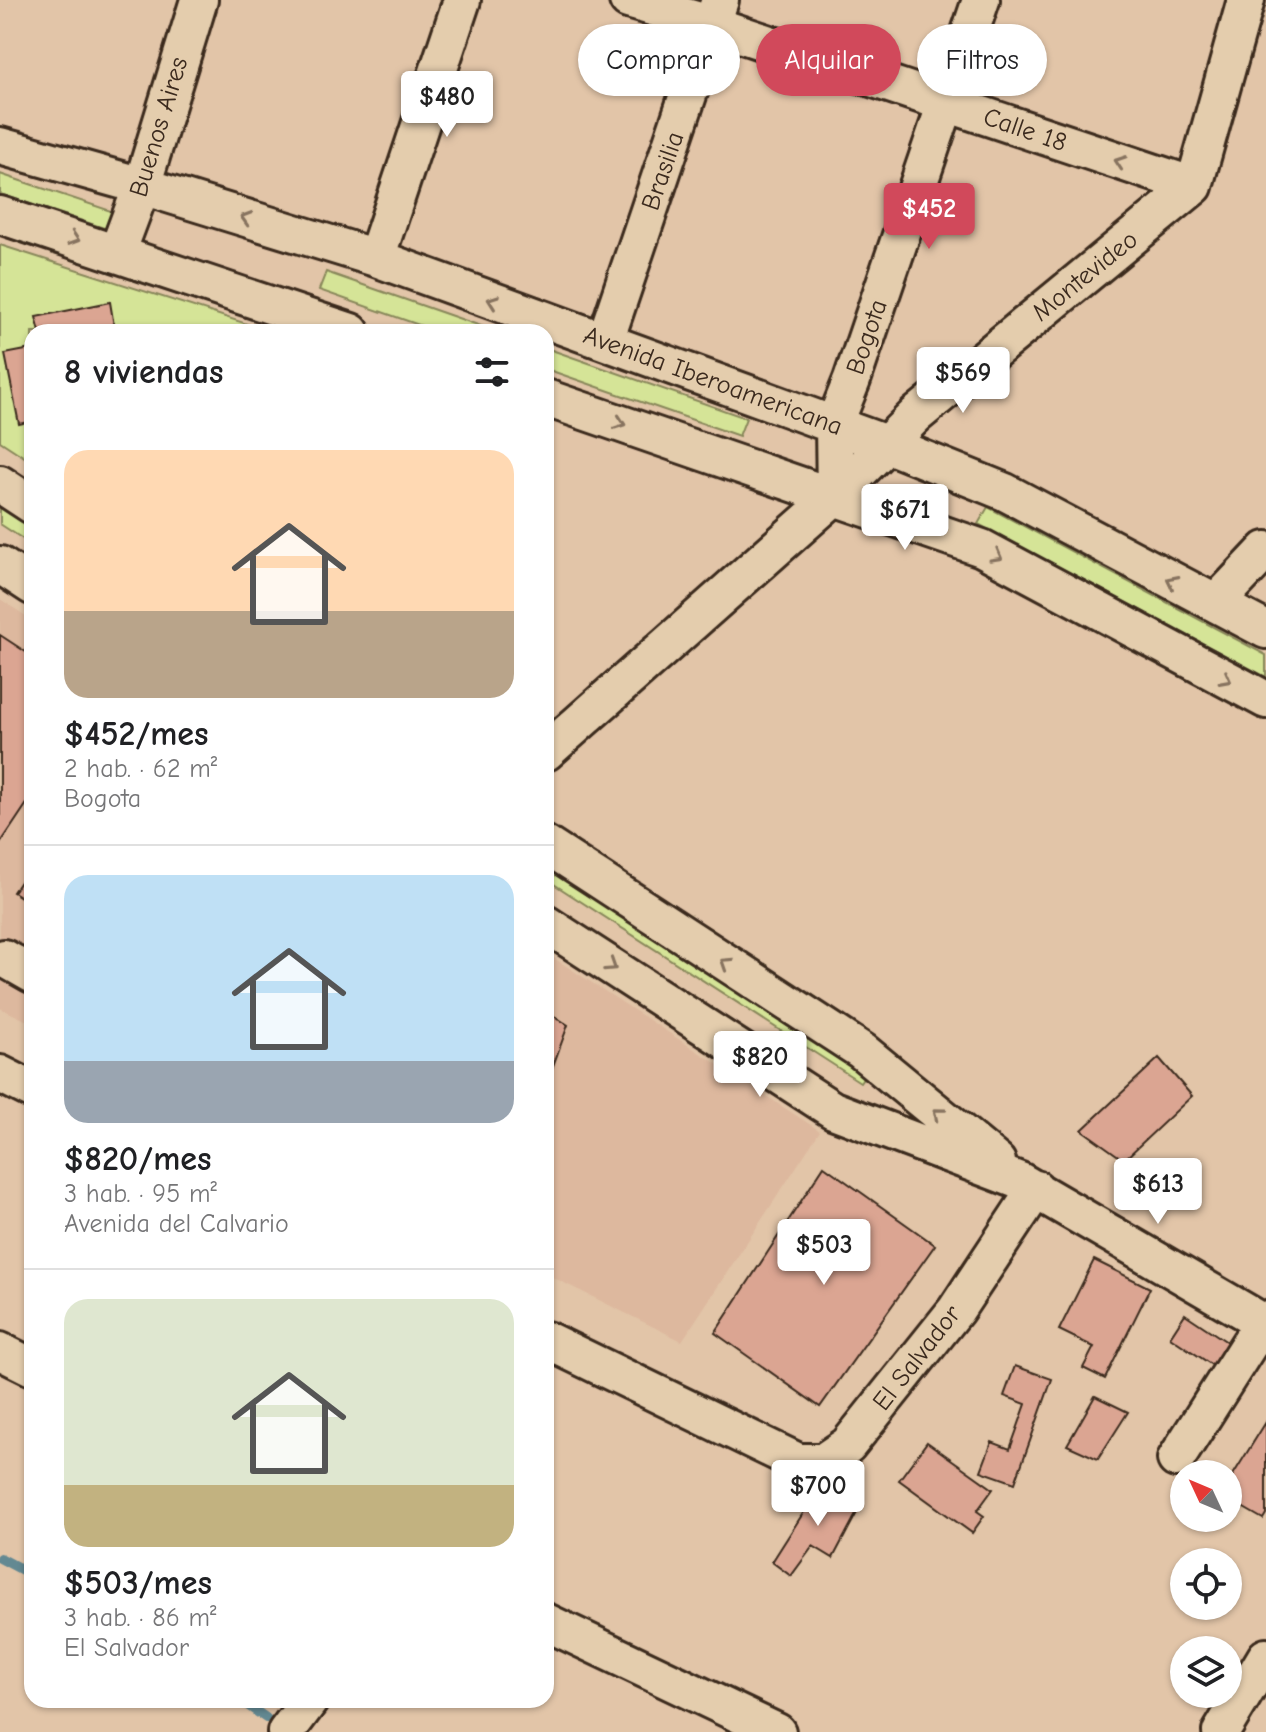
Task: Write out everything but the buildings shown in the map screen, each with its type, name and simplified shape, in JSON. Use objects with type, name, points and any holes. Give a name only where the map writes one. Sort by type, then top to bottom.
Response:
[{"type":"street","name":"Buenos Aires","points":[[117,253],[142,186],[199,0]]},
{"type":"street","points":[[376,258],[462,0]]},
{"type":"street","name":"Calle 18","points":[[628,0],[717,12],[948,104],[1194,186]]},
{"type":"street","name":"Bogota","points":[[835,496],[834,425],[948,104],[981,0]]},
{"type":"street","points":[[1194,186],[1246,0]]},
{"type":"street","name":"Brasilia","points":[[605,341],[717,12]]},
{"type":"street","name":"Avenida Iberoamericana","points":[[0,146],[376,258],[886,444],[1005,492],[1266,630]]},
{"type":"street","name":"Montevideo","points":[[554,745],[835,496],[916,415],[1194,186]]},
{"type":"street","points":[[0,215],[327,324]]},
{"type":"street","points":[[554,401],[982,548],[1266,700]]},
{"type":"street","points":[[0,484],[24,500]]},
{"type":"street","points":[[1216,603],[1266,550]]},
{"type":"street","points":[[0,565],[24,581]]},
{"type":"street","points":[[554,850],[862,1051],[1028,1185],[1265,1323],[1176,1459]]},
{"type":"street","points":[[554,929],[833,1110],[1028,1185]]},
{"type":"street","points":[[0,1074],[24,1086]]},
{"type":"street","name":"El Salvador","points":[[554,1344],[798,1462],[823,1462],[848,1445],[956,1310],[1028,1185]]},
{"type":"street","points":[[0,1351],[24,1363]]},
{"type":"street","points":[[554,1626],[777,1732]]},
{"type":"street","points":[[1221,1732],[1266,1657]]},
{"type":"street","points":[[286,1732],[304,1708]]},
{"type":"shaded area","points":[[0,599],[24,615],[24,1019],[0,1008]]},
{"type":"shaded area","points":[[554,958],[820,1131],[682,1341],[554,1278]]},
{"type":"green space","points":[[0,174],[117,213],[110,230],[0,194]]},
{"type":"green space","points":[[0,245],[247,324],[24,324],[24,457],[0,441]]},
{"type":"green space","points":[[326,272],[475,324],[416,324],[319,290]]},
{"type":"green space","points":[[554,351],[746,418],[739,436],[554,372]]},
{"type":"green space","points":[[0,501],[24,517],[24,540],[0,524]]},
{"type":"green space","points":[[988,507],[1266,655],[1266,677],[978,524]]},
{"type":"green space","points":[[554,860],[871,1066],[860,1082],[554,884]]},
{"type":"waterway","points":[[0,1558],[24,1571]]},
{"type":"waterway","points":[[252,1708],[266,1718]]}]
